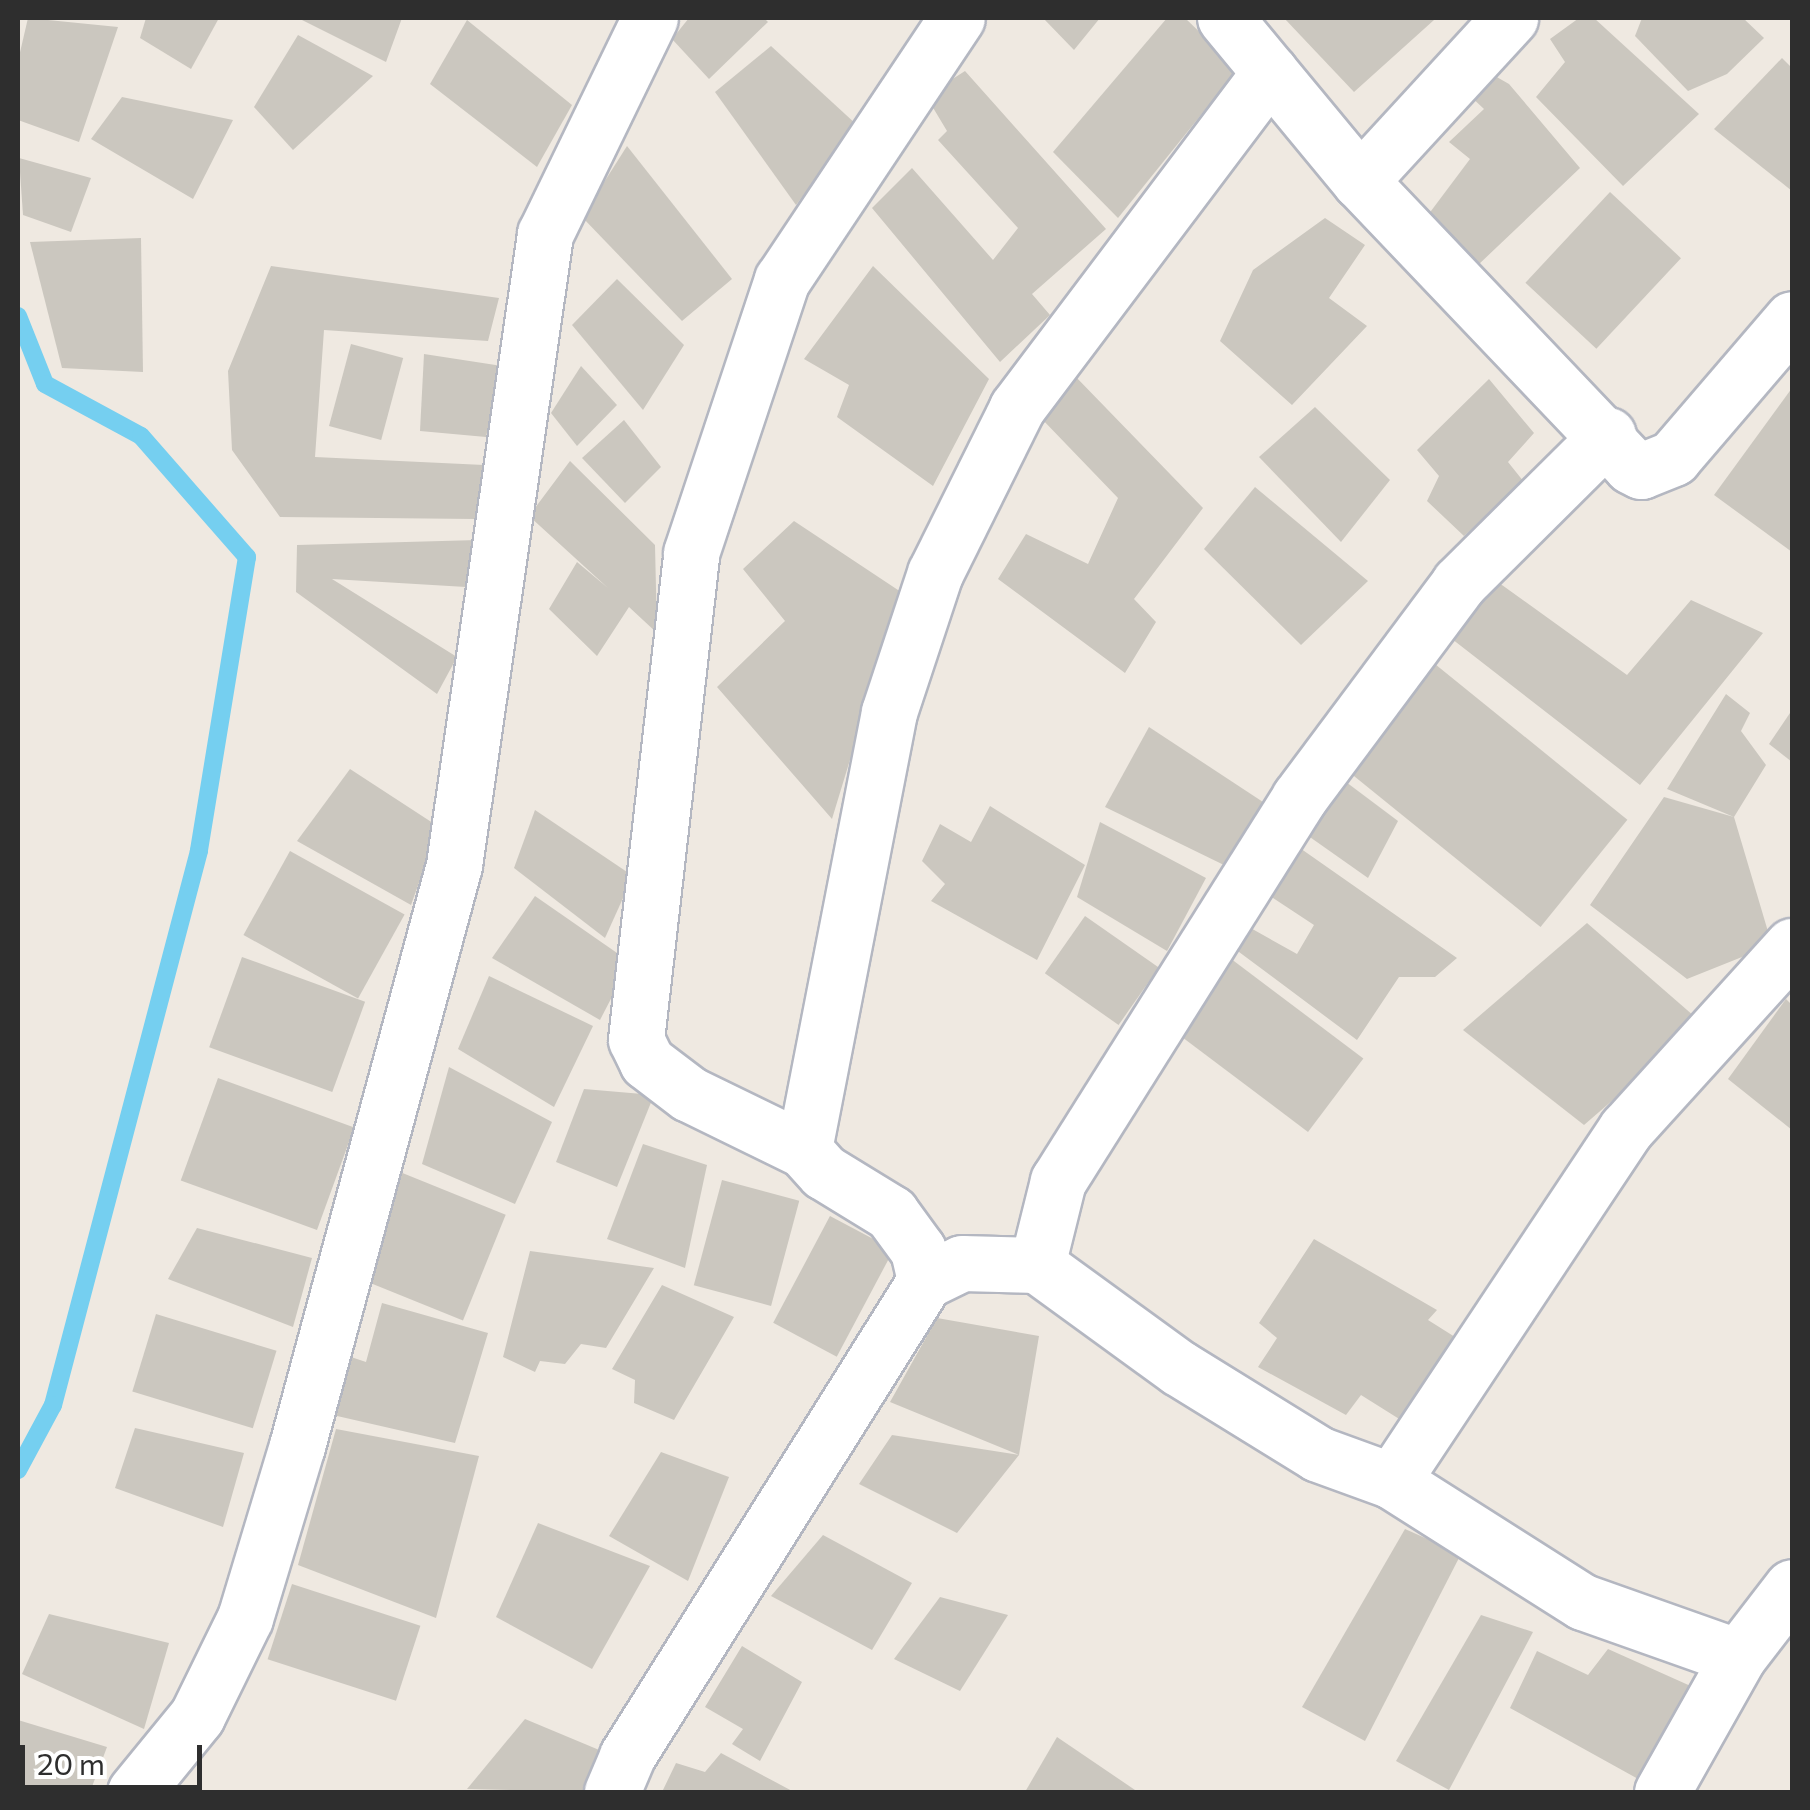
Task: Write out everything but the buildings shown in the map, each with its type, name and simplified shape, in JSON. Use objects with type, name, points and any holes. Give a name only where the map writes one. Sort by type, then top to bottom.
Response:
[{"type":"street","points":[[135,1792],[197,1716],[245,1618],[291,1465],[454,864],[545,234],[650,18]]},
{"type":"street","points":[[925,1281],[918,1250],[891,1212],[824,1172],[804,1150],[689,1094],[648,1062],[636,1039],[691,553],[782,280],[957,18]]},
{"type":"street","points":[[1225,18],[1360,181],[1641,471],[1673,458],[1792,319]]},
{"type":"street","points":[[1360,181],[1510,18]]},
{"type":"street","points":[[804,1150],[889,712],[934,574],[1018,408],[1270,72]]},
{"type":"street","points":[[1038,1266],[1058,1181],[1299,798],[1459,583],[1608,435]]},
{"type":"street","points":[[1392,1480],[1617,1142],[1792,946]]},
{"type":"street","points":[[612,1792],[626,1756],[925,1281],[962,1263],[1038,1266],[1179,1368],[1318,1454],[1392,1480],[1583,1602],[1738,1656]]},
{"type":"street","points":[[1662,1792],[1738,1656],[1792,1586]]},
{"type":"waterway","points":[[18,316],[45,384],[141,436],[247,557],[199,851],[53,1405],[18,1470]]}]
